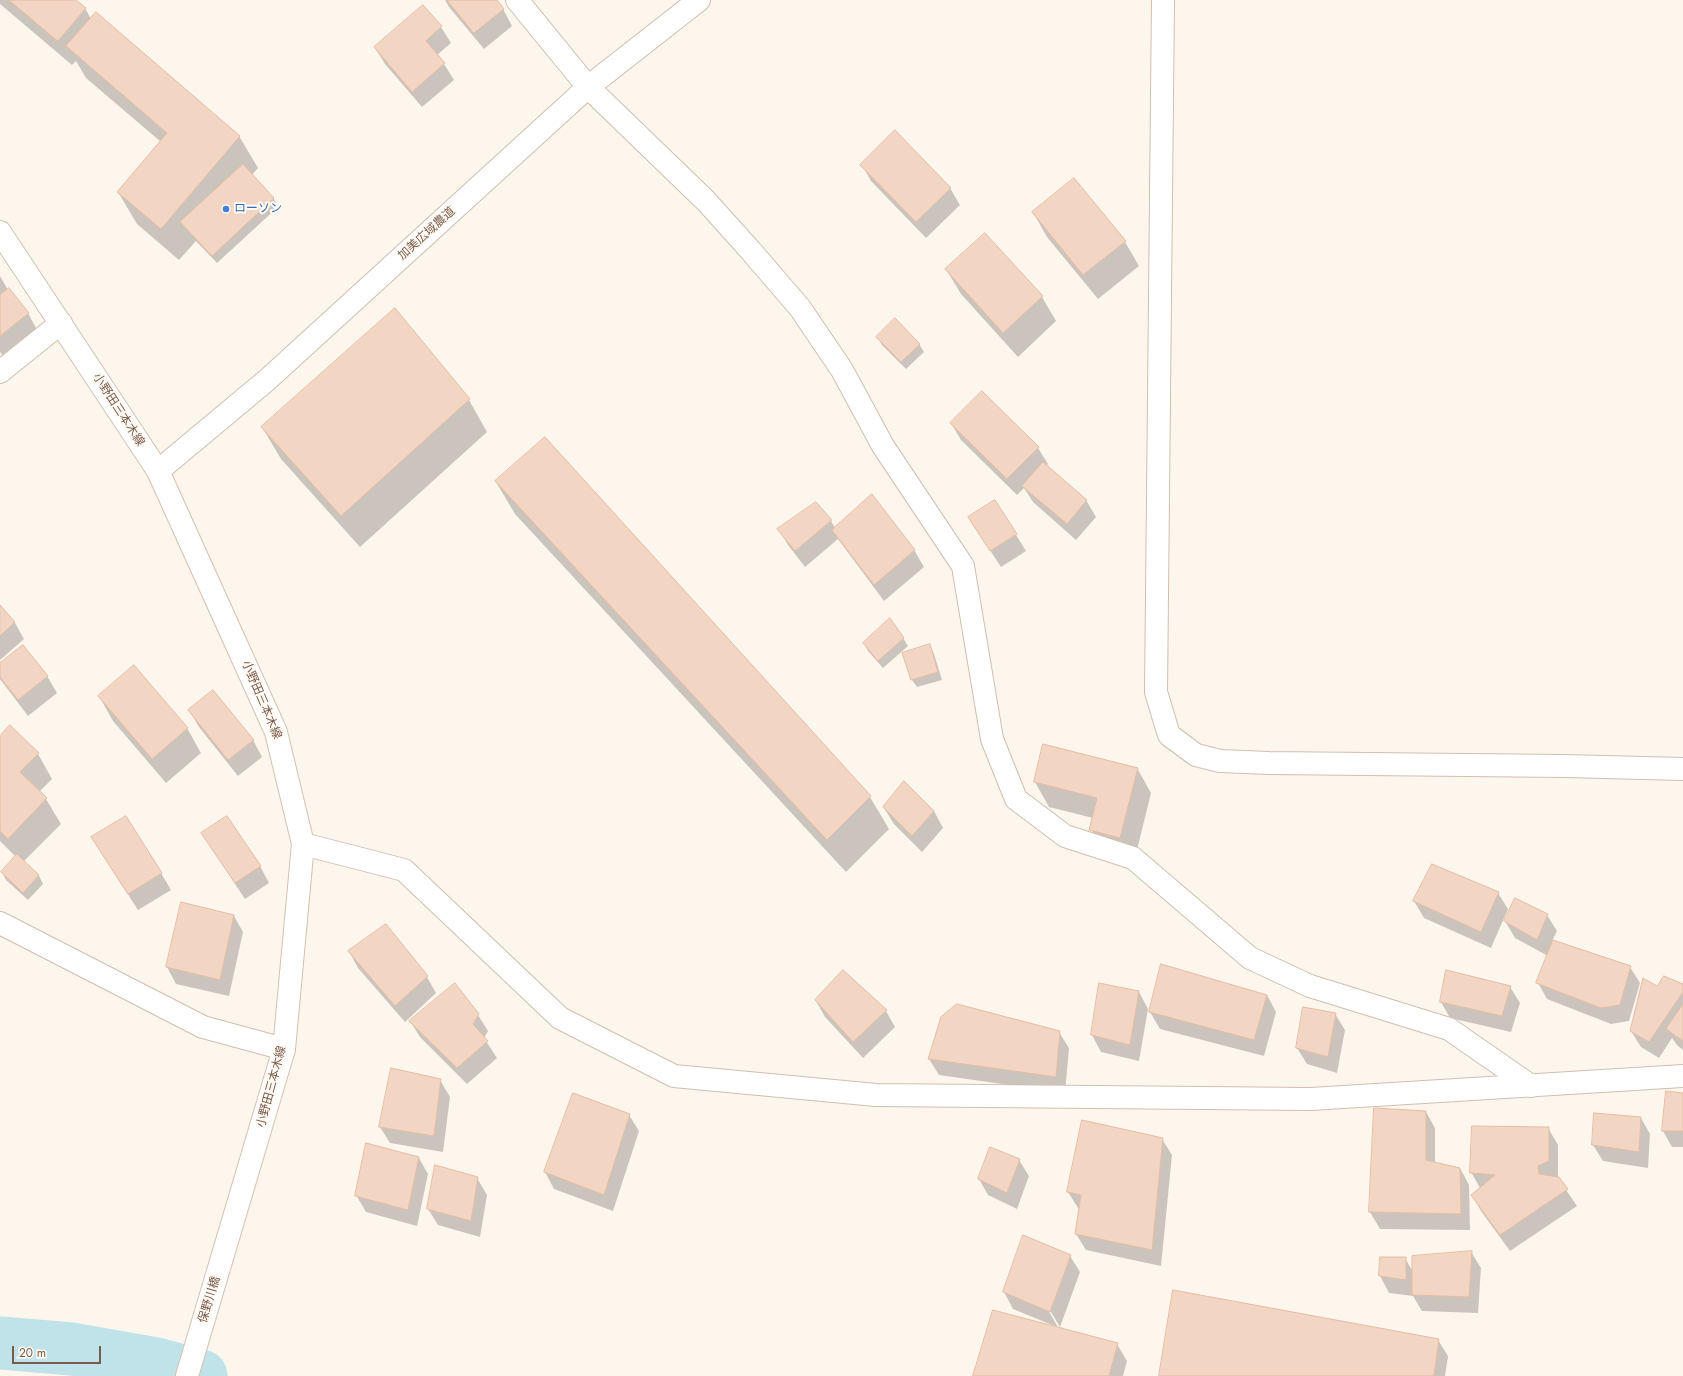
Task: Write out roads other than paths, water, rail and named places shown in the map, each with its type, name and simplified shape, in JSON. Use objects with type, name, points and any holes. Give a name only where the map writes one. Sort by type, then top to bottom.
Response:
[{"type":"street","points":[[517,0],[588,87],[706,201],[800,308],[842,370],[883,446],[963,566],[992,739],[1016,799],[1065,836],[1133,858],[1250,958],[1310,986],[1449,1029],[1531,1086]]},
{"type":"street","name":"加美広域農道","points":[[158,471],[267,380],[588,87],[699,0]]},
{"type":"street","points":[[1163,0],[1156,692],[1169,735],[1196,754],[1220,761],[1683,769]]},
{"type":"street","name":"小野田三本木線","points":[[0,232],[61,322],[158,471],[276,732],[303,844],[284,1049],[234,1223]]},
{"type":"street","points":[[0,372],[61,322]]},
{"type":"street","points":[[303,844],[404,870],[560,1018],[674,1076],[876,1095],[1311,1099],[1683,1076]]},
{"type":"street","points":[[0,922],[203,1027],[284,1049]]},
{"type":"street","name":"保野川橋","points":[[187,1376],[234,1223]]},
{"type":"waterway","points":[[0,1343],[72,1349],[157,1364],[201,1376]]},
{"type":"place","name":"ローソン","points":[[226,209]]}]
